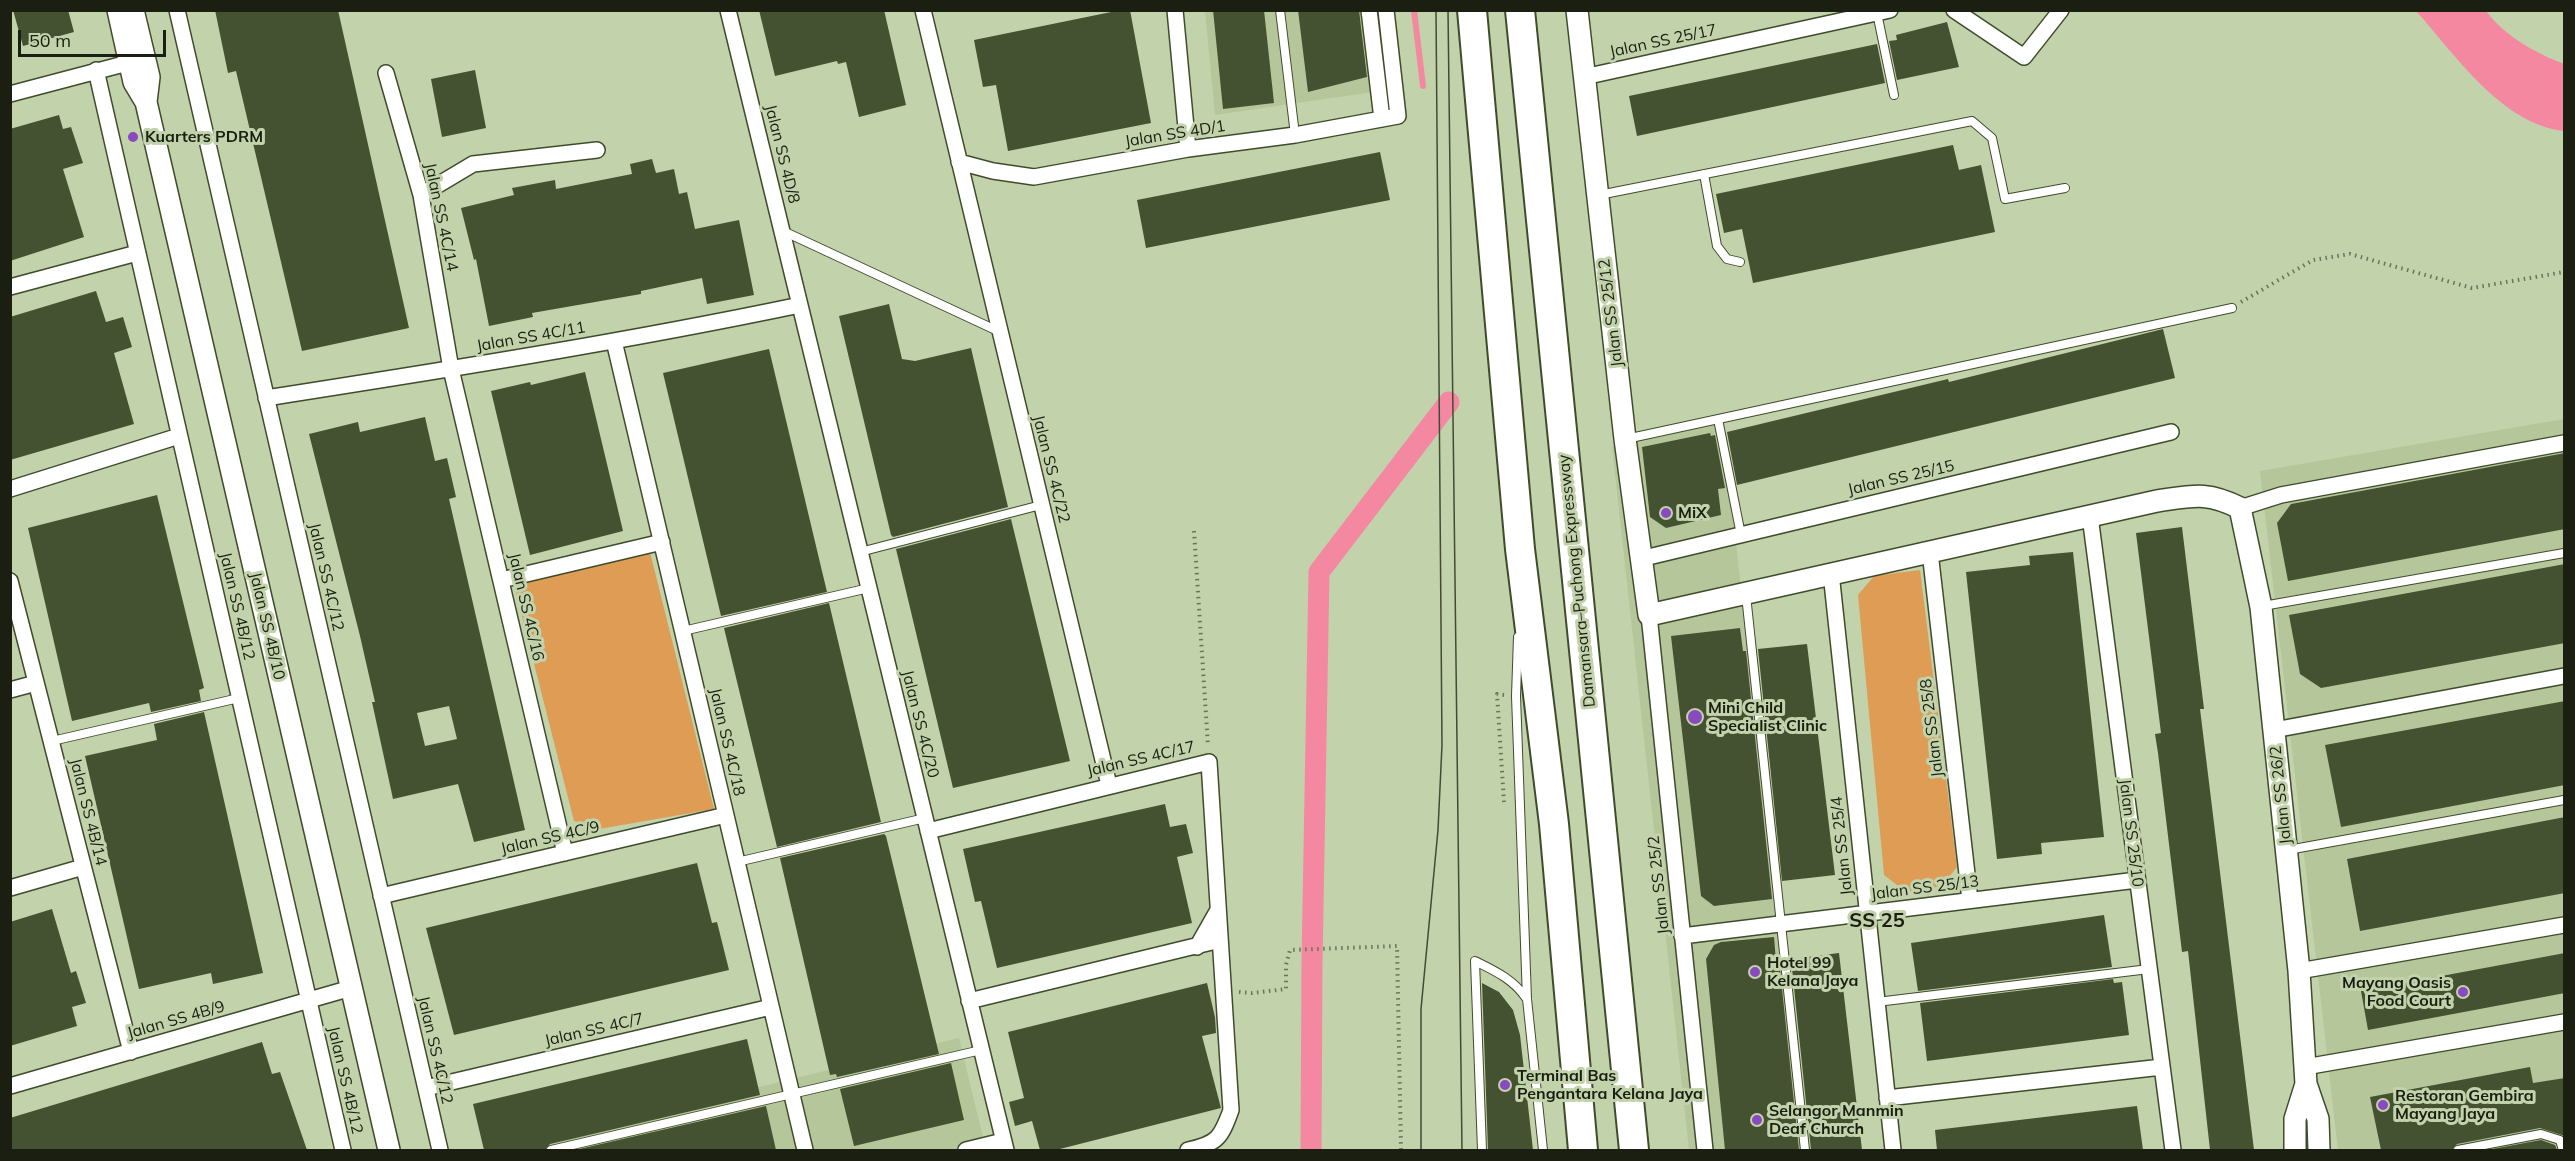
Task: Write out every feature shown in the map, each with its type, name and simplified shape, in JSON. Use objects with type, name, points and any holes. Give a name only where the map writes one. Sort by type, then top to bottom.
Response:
[{"type":"highway","points":[[1472,10],[1520,549],[1554,824],[1583,1150]]},
{"type":"highway","name":"Damansara–Puchong Expressway","points":[[1520,10],[1634,1150]]},
{"type":"street","name":"Jalan SS 4B/10","points":[[118,10],[137,60]]},
{"type":"street","name":"Jalan SS 4B/10","points":[[134,10],[137,60],[134,82],[146,102],[389,1150]]},
{"type":"street","name":"Jalan SS 4C/12","points":[[177,10],[440,1150]]},
{"type":"street","name":"Jalan SS 4D/8","points":[[728,10],[800,305]]},
{"type":"street","name":"Jalan SS 4C/22","points":[[922,10],[1109,785]]},
{"type":"street","points":[[1175,10],[1188,149]]},
{"type":"street","points":[[1369,10],[1382,119]]},
{"type":"street","name":"Jalan SS 4D/1","points":[[958,162],[993,171],[1034,177],[1188,149],[1295,135],[1398,116],[1386,10]]},
{"type":"street","name":"Jalan SS 25/12","points":[[1577,10],[1625,439],[1649,615]]},
{"type":"street","points":[[1954,10],[2024,57],[2061,10]]},
{"type":"street","name":"Jalan SS 25/17","points":[[1584,76],[1831,17],[1884,12]]},
{"type":"street","points":[[10,94],[137,60]]},
{"type":"street","name":"Jalan SS 4B/12","points":[[96,70],[343,1150]]},
{"type":"street","name":"Jalan SS 4C/14","points":[[387,74],[421,195],[451,369]]},
{"type":"street","points":[[421,195],[473,164],[597,150]]},
{"type":"street","points":[[10,287],[137,253]]},
{"type":"street","name":"Jalan SS 4C/11","points":[[266,398],[614,341],[800,305]]},
{"type":"street","name":"Jalan SS 4C/20","points":[[800,305],[1005,1146]]},
{"type":"street","name":"Jalan SS 4C/18","points":[[614,341],[805,1150]]},
{"type":"street","name":"Jalan SS 4C/16","points":[[451,369],[565,853]]},
{"type":"street","name":"Jalan SS 25/15","points":[[1640,559],[2171,432]]},
{"type":"street","points":[[10,489],[179,436]]},
{"type":"street","points":[[1649,615],[2157,501],[2206,495],[2240,508],[2281,495],[2565,444]]},
{"type":"street","name":"Jalan SS 26/2","points":[[2240,508],[2261,607],[2299,971],[2306,1076],[2318,1119],[2319,1150]]},
{"type":"street","name":"Jalan SS 25/10","points":[[2090,516],[2173,1150]]},
{"type":"street","points":[[501,580],[662,542]]},
{"type":"street","name":"Jalan SS 25/8","points":[[1930,552],[1970,900]]},
{"type":"street","name":"Jalan SS 25/4","points":[[1831,573],[1893,1150]]},
{"type":"street","name":"Jalan SS 4B/14","points":[[10,581],[131,1052]]},
{"type":"street","name":"Jalan SS 25/2","points":[[1649,615],[1705,1150]]},
{"type":"street","points":[[2274,730],[2565,676]]},
{"type":"street","points":[[10,690],[36,683]]},
{"type":"street","points":[[1188,1150],[1207,1146],[1222,1135],[1231,1110],[1209,762]]},
{"type":"street","name":"Jalan SS 4C/17","points":[[926,824],[1209,762]]},
{"type":"street","name":"Jalan SS 4C/9","points":[[381,896],[726,815]]},
{"type":"street","points":[[10,888],[83,867]]},
{"type":"street","name":"Jalan SS 25/13","points":[[1682,936],[2137,880]]},
{"type":"street","points":[[1197,947],[1218,910]]},
{"type":"street","points":[[2299,971],[2565,925]]},
{"type":"street","points":[[969,1001],[1220,940]]},
{"type":"street","name":"Jalan SS 4B/9","points":[[10,1086],[351,988]]},
{"type":"street","name":"Jalan SS 4C/7","points":[[426,1088],[771,1006]]},
{"type":"street","points":[[2306,1076],[2565,1022]]},
{"type":"street","points":[[1887,1098],[2162,1067]]},
{"type":"street","name":"Jalan SS 26/2","points":[[2295,1150],[2295,1119],[2306,1076]]},
{"type":"street","points":[[966,1150],[1005,1146]]},
{"type":"lane","points":[[1280,10],[1295,135]]},
{"type":"lane","points":[[1884,12],[1894,95]]},
{"type":"lane","points":[[1598,196],[1972,121],[1992,138],[2005,199],[2065,188]]},
{"type":"lane","points":[[1704,174],[1717,246],[1727,259],[1740,262]]},
{"type":"lane","points":[[782,230],[1000,332]]},
{"type":"lane","points":[[1625,439],[2232,308]]},
{"type":"lane","points":[[1718,419],[1741,535]]},
{"type":"lane","points":[[860,552],[1041,505]]},
{"type":"lane","points":[[1518,616],[1520,549]]},
{"type":"lane","points":[[2261,607],[2565,553]]},
{"type":"lane","points":[[683,631],[869,588]]},
{"type":"lane","points":[[1745,593],[1805,1150]]},
{"type":"lane","points":[[1518,628],[1516,696],[1527,999],[1543,1150]]},
{"type":"lane","points":[[52,741],[239,698]]},
{"type":"lane","points":[[2287,850],[2565,800]]},
{"type":"lane","points":[[737,862],[926,824]]},
{"type":"lane","points":[[1482,1150],[1475,961],[1517,985],[1527,999]]},
{"type":"lane","points":[[1877,1002],[2149,969]]},
{"type":"lane","points":[[551,1150],[981,1050]]},
{"type":"lane","points":[[2458,1150],[2541,1134],[2560,1140],[2564,1150]]},
{"type":"path","points":[[2232,308],[2272,282],[2313,260],[2350,254],[2472,288],[2565,272]]},
{"type":"path","name":"Jalan SS 4C/17","points":[[1194,531],[1209,762]]},
{"type":"path","points":[[1223,990],[1252,993],[1286,989],[1286,965],[1290,950],[1397,946],[1401,1150]]},
{"type":"shaded area","points":[[1205,11],[1378,11],[1387,90],[1215,115]]},
{"type":"shaded area","points":[[2416,11],[2486,11],[2521,43],[2564,64],[2564,131],[2541,126],[2500,101],[2463,66]]},
{"type":"shaded area","points":[[2564,419],[2564,1150],[2338,1150],[2260,471]]},
{"type":"shaded area","points":[[1723,422],[1802,1150],[1689,1150],[1612,446]]},
{"type":"shaded area","points":[[650,552],[714,809],[599,829],[574,821],[514,585]]},
{"type":"shaded area","points":[[1920,570],[1957,867],[1942,886],[1906,892],[1884,875],[1858,595],[1874,576]]},
{"type":"shaded area","points":[[959,1038],[986,1150],[502,1150]]},
{"type":"building","points":[[13,10],[68,10],[74,32],[23,46]]},
{"type":"building","points":[[215,10],[338,10],[409,328],[302,351],[236,71],[228,73]]},
{"type":"building","points":[[759,10],[884,10],[906,105],[859,117],[846,62],[838,64],[837,61],[775,76]]},
{"type":"building","points":[[1130,10],[1151,123],[1008,151],[996,85],[983,87],[974,40]]},
{"type":"building","points":[[1213,10],[1264,10],[1274,103],[1223,109]]},
{"type":"building","points":[[1298,10],[1359,10],[1367,77],[1308,92]]},
{"type":"building","points":[[1947,22],[1959,67],[1897,80],[1889,41],[1897,40],[1896,35]]},
{"type":"building","points":[[1877,44],[1885,83],[1637,136],[1629,96]]},
{"type":"building","points":[[475,70],[486,128],[442,137],[431,79]]},
{"type":"building","points":[[59,115],[63,129],[71,127],[83,163],[63,169],[84,237],[10,261],[10,129]]},
{"type":"building","points":[[1953,145],[1959,170],[1981,165],[1995,232],[1753,283],[1742,229],[1724,233],[1716,194]]},
{"type":"building","points":[[1380,152],[1390,200],[1146,248],[1137,200]]},
{"type":"building","points":[[652,159],[656,173],[674,169],[679,194],[687,192],[695,229],[739,220],[754,295],[707,304],[702,278],[641,291],[641,294],[532,313],[533,317],[489,326],[476,259],[474,260],[461,208],[514,195],[512,188],[555,180],[556,189],[632,174],[630,164]]},
{"type":"building","points":[[96,291],[106,322],[123,317],[132,347],[114,353],[134,424],[10,460],[10,317]]},
{"type":"building","points":[[889,304],[902,359],[915,361],[971,348],[1008,507],[893,537],[891,535],[839,316]]},
{"type":"building","points":[[2163,329],[2175,378],[1737,485],[1727,432],[1948,379],[1949,382]]},
{"type":"building","points":[[769,349],[827,592],[721,616],[663,373]]},
{"type":"building","points":[[585,372],[623,531],[530,555],[491,391],[530,382],[531,385]]},
{"type":"building","points":[[425,417],[435,461],[447,458],[456,497],[449,499],[525,830],[474,842],[458,784],[393,799],[360,636],[309,434],[358,422],[360,432]],"holes":[[[449,706],[457,739],[425,746],[417,713]]]},
{"type":"building","points":[[1710,433],[1711,436],[1715,435],[1725,488],[1718,489],[1721,515],[1666,528],[1650,517],[1642,447]]},
{"type":"building","points":[[2565,453],[2565,529],[2288,581],[2277,523],[2291,504]]},
{"type":"building","points":[[157,495],[204,688],[199,690],[201,701],[151,712],[149,703],[72,721],[28,528]]},
{"type":"building","points":[[1011,519],[1070,761],[953,788],[896,549]]},
{"type":"building","points":[[2182,527],[2204,709],[2200,709],[2254,1150],[2210,1150],[2188,951],[2182,952],[2155,734],[2161,733],[2136,533]]},
{"type":"building","points":[[2073,552],[2104,837],[2041,843],[2042,854],[1997,859],[1966,572],[2030,565],[2029,556]]},
{"type":"building","points":[[2565,564],[2565,643],[2321,688],[2300,674],[2289,615]]},
{"type":"building","points":[[829,603],[881,822],[777,847],[724,628]]},
{"type":"building","points":[[1740,628],[1743,651],[1746,651],[1772,899],[1714,906],[1701,896],[1671,636]]},
{"type":"building","points":[[1807,644],[1835,875],[1782,881],[1758,649]]},
{"type":"building","points":[[2565,701],[2565,785],[2341,827],[2325,745]]},
{"type":"building","points":[[204,712],[263,973],[213,984],[211,973],[139,989],[85,756],[157,740],[154,724]]},
{"type":"building","points":[[1165,804],[1170,827],[1186,824],[1193,853],[1177,857],[1192,923],[997,968],[981,901],[975,902],[963,849]]},
{"type":"building","points":[[2565,817],[2565,893],[2360,931],[2347,859]]},
{"type":"building","points":[[884,834],[939,1054],[837,1077],[836,1074],[830,1075],[780,858]]},
{"type":"building","points":[[697,863],[712,923],[717,922],[729,970],[454,1035],[426,928]]},
{"type":"building","points":[[52,909],[71,973],[76,971],[86,1003],[72,1007],[77,1026],[10,1046],[10,922]]},
{"type":"building","points":[[2104,915],[2112,967],[1918,991],[1911,943]]},
{"type":"building","points":[[1774,937],[1776,961],[1779,960],[1799,1150],[1725,1150],[1706,959],[1714,945],[1721,942]]},
{"type":"building","points":[[1839,953],[1862,1150],[1811,1150],[1791,959]]},
{"type":"building","name":"Mayang Oasis Food Court","points":[[2565,953],[2565,993],[2368,1030],[2361,991]]},
{"type":"building","points":[[2113,979],[2114,983],[2122,982],[2129,1035],[1927,1061],[1920,1003]]},
{"type":"building","points":[[1207,983],[1215,1017],[1216,1033],[1202,1036],[1221,1108],[1056,1150],[1040,1150],[1032,1121],[1015,1126],[1009,1102],[1024,1098],[1008,1032]]},
{"type":"building","name":"Terminal Bas Pengantara Kelana Jaya","points":[[1482,983],[1499,992],[1513,1010],[1520,1035],[1533,1150],[1488,1150]]},
{"type":"building","points":[[747,1039],[760,1095],[550,1144],[545,1150],[484,1150],[473,1104]]},
{"type":"building","points":[[262,1042],[272,1074],[280,1072],[307,1150],[10,1150],[10,1118]]},
{"type":"building","points":[[951,1063],[964,1120],[854,1146],[840,1089]]},
{"type":"building","points":[[2530,1067],[2533,1083],[2565,1078],[2565,1136],[2540,1128],[2457,1144],[2452,1150],[2381,1150],[2370,1097]]},
{"type":"building","points":[[766,1106],[776,1150],[575,1150]]},
{"type":"building","points":[[2137,1106],[2143,1150],[1937,1150],[1935,1130]]},
{"type":"building","points":[[2541,1140],[2555,1145],[2557,1150],[2487,1150]]},
{"type":"waterway","points":[[1414,10],[1423,86]]},
{"type":"waterway","points":[[1311,1150],[1319,572],[1449,402]]},
{"type":"tram line","points":[[1421,1150],[1421,1009],[1438,830],[1442,745],[1436,10]]},
{"type":"tram line","points":[[1448,10],[1462,1150]]},
{"type":"place","name":"Kuarters PDRM","points":[[133,137]]},
{"type":"place","name":"MiX","points":[[1666,513]]},
{"type":"place","name":"Mini Child Specialist Clinic","points":[[1695,717]]},
{"type":"place","name":"Hotel 99 Kelana Jaya","points":[[1755,972]]},
{"type":"place","name":"Mayang Oasis Food Court","points":[[2463,992]]},
{"type":"place","name":"Terminal Bas Pengantara Kelana Jaya","points":[[1505,1085]]},
{"type":"place","name":"Restoran Gembira Mayang Jaya","points":[[2383,1105]]},
{"type":"place","name":"Selangor Manmin Deaf Church","points":[[1757,1120]]},
{"type":"district","name":"SS 25","points":[[1877,921]]}]
